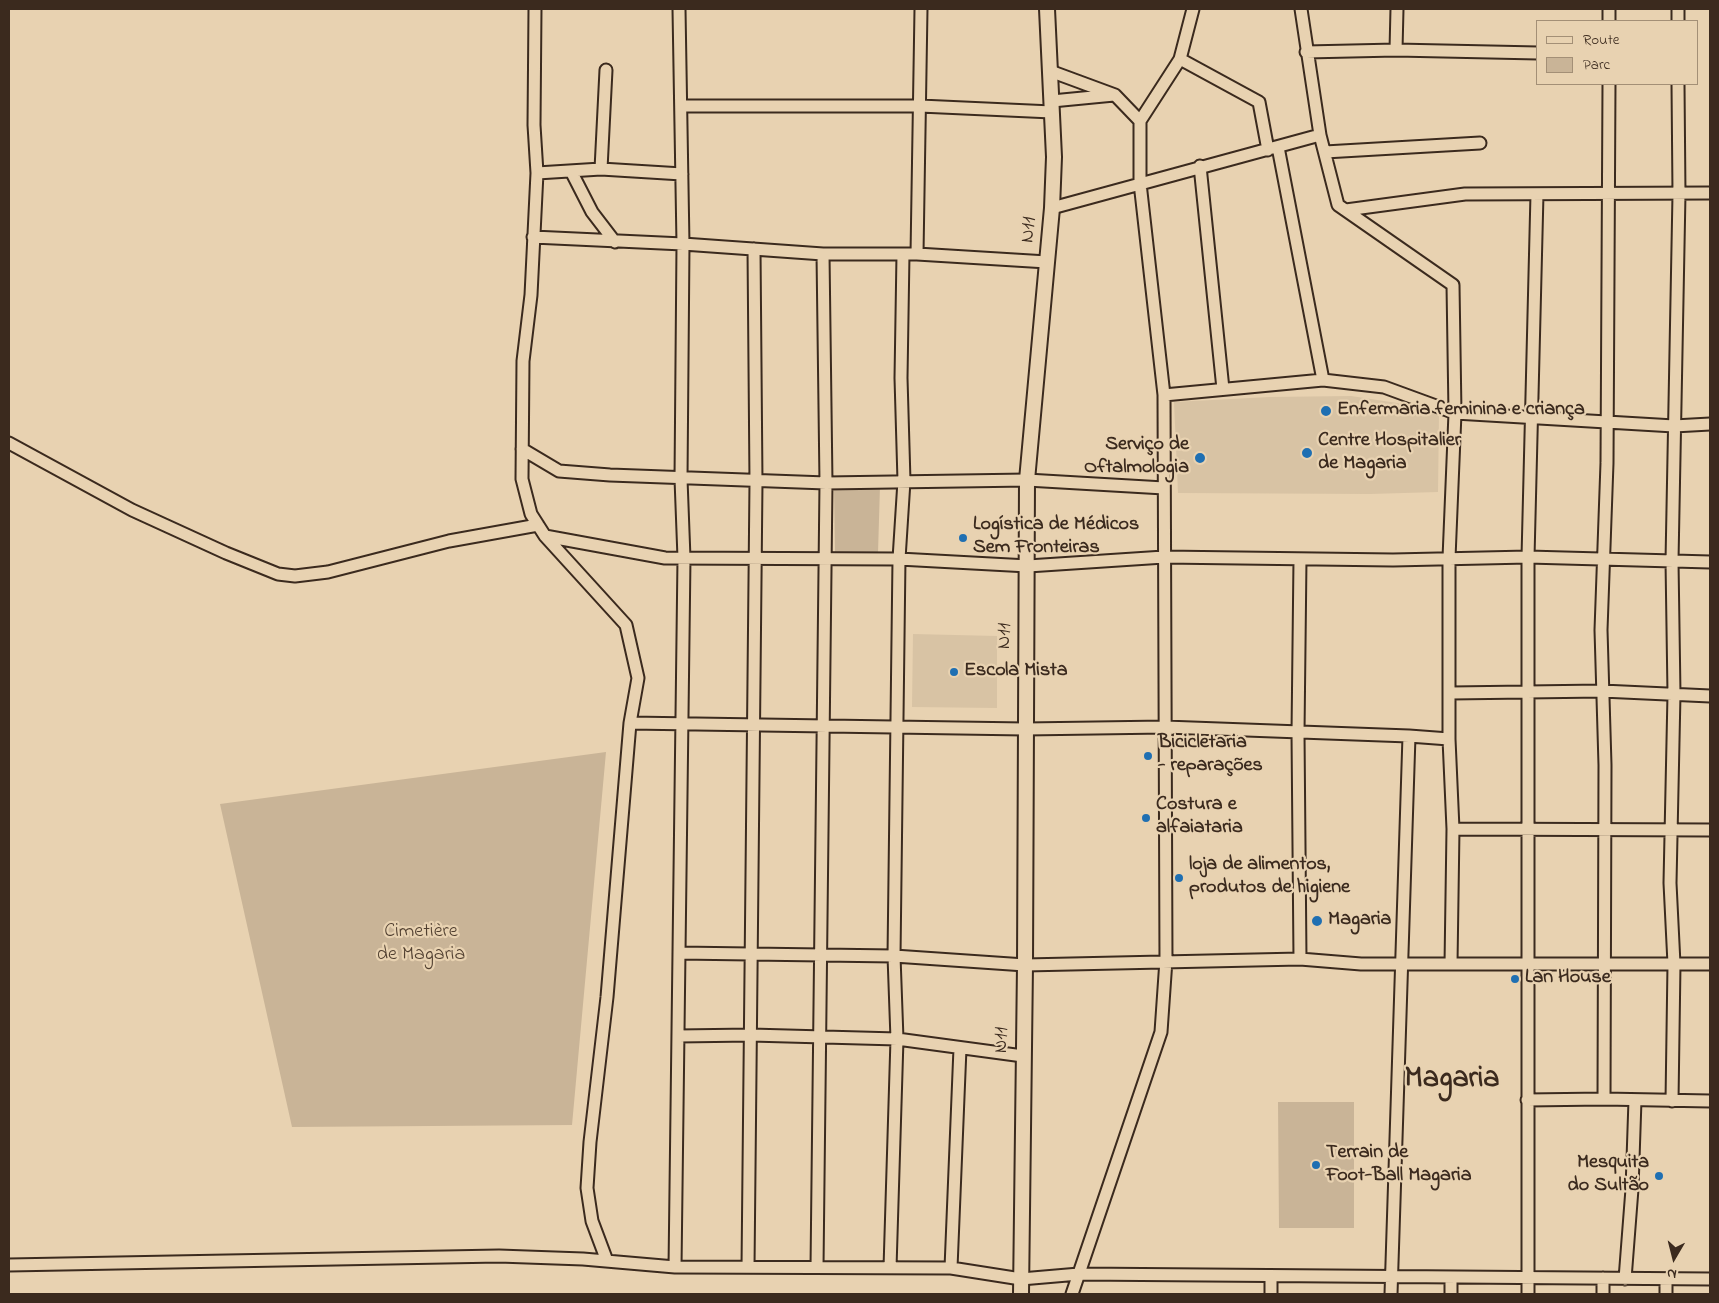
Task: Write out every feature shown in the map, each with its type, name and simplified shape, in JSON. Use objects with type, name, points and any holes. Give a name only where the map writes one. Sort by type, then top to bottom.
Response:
[{"type":"main road","name":"N11","points":[[1021,1294],[1028,566],[1027,480],[1052,208],[1052,106],[1048,9]]},
{"type":"street","points":[[535,9],[534,125],[536,173],[531,295],[523,361],[522,479],[531,514],[545,536],[626,625],[638,678],[630,723],[607,997],[590,1142],[587,1188],[592,1221],[607,1261]]},
{"type":"street","points":[[675,1267],[684,558],[681,479],[683,244],[679,9]]},
{"type":"street","points":[[918,254],[920,9]]},
{"type":"street","points":[[1072,1294],[1161,1032],[1166,960],[1164,395],[1140,184],[1140,121],[1180,59],[1193,9]]},
{"type":"street","points":[[1301,9],[1320,135],[1338,205],[1453,285],[1456,414],[1449,558],[1451,693],[1449,739],[1453,829],[1451,964]]},
{"type":"street","points":[[1396,50],[1397,9]]},
{"type":"street","points":[[1306,52],[1396,50],[1536,53]]},
{"type":"street","points":[[1180,59],[1259,102],[1273,148],[1323,380]]},
{"type":"street","points":[[602,169],[606,70]]},
{"type":"street","points":[[1050,71],[1116,95],[1140,121]]},
{"type":"street","points":[[1604,1099],[1605,830],[1600,630],[1602,563],[1605,558],[1609,85]]},
{"type":"street","points":[[1672,1101],[1674,964],[1670,883],[1674,694],[1672,562],[1679,194],[1678,85]]},
{"type":"street","points":[[680,106],[1052,106],[1116,95]]},
{"type":"street","points":[[1052,208],[1200,166],[1320,135]]},
{"type":"street","points":[[1325,152],[1480,143]]},
{"type":"street","points":[[1200,166],[1223,389]]},
{"type":"street","points":[[536,173],[602,169],[682,174]]},
{"type":"street","points":[[571,170],[592,212],[615,242]]},
{"type":"street","points":[[1346,210],[1465,194],[1710,194]]},
{"type":"street","points":[[1528,1294],[1528,556],[1537,194]]},
{"type":"street","points":[[533,238],[683,244],[823,254],[918,254],[1047,262]]},
{"type":"street","points":[[748,1267],[756,482],[754,249]]},
{"type":"street","points":[[817,1267],[826,483],[823,254]]},
{"type":"street","points":[[890,1268],[897,1039],[894,956],[899,559],[904,481],[901,378],[903,254]]},
{"type":"street","points":[[1164,395],[1323,380],[1384,386],[1456,414],[1532,419],[1607,420],[1674,426],[1710,424]]},
{"type":"street","points":[[9,442],[132,510],[226,553],[278,574],[295,576],[328,572],[449,540],[538,525]]},
{"type":"street","points":[[522,449],[559,471],[681,479],[826,483],[1027,480],[1164,488]]},
{"type":"street","points":[[545,536],[665,558],[899,559],[1028,566],[1164,556],[1393,560],[1528,556],[1710,562]]},
{"type":"street","points":[[1300,559],[1298,732],[1300,959]]},
{"type":"street","points":[[1451,693],[1602,691],[1710,696]]},
{"type":"street","points":[[630,723],[1025,729],[1165,726],[1449,739]]},
{"type":"street","points":[[1391,1294],[1409,736]]},
{"type":"street","points":[[1453,829],[1710,830]]},
{"type":"street","points":[[679,953],[894,956],[1025,965],[1166,960],[1300,959],[1361,964],[1710,964]]},
{"type":"street","points":[[678,1036],[751,1034],[897,1039],[1023,1056]]},
{"type":"street","points":[[951,1268],[960,1048]]},
{"type":"street","points":[[1527,1100],[1710,1101]]},
{"type":"street","points":[[1625,1279],[1632,1190],[1635,1100]]},
{"type":"street","points":[[9,1265],[499,1256],[607,1261],[675,1267],[951,1268],[1021,1279],[1079,1274],[1710,1279]]},
{"type":"street","points":[[1271,1294],[1272,1276]]},
{"type":"street","points":[[1451,1277],[1451,1294]]},
{"type":"street","points":[[1603,1278],[1603,1294]]},
{"type":"street","points":[[1666,1279],[1666,1294]]},
{"type":"shaded area","name":"Centre Hospitalier de Magaria","points":[[1351,396],[1397,403],[1439,414],[1438,492],[1370,494],[1178,493],[1174,402],[1269,397]]},
{"type":"shaded area","name":"Escola Mista","points":[[913,634],[997,636],[997,708],[912,707]]},
{"type":"green space","points":[[834,486],[880,486],[878,553],[835,552]]},
{"type":"green space","name":"Cimetière de Magaria","points":[[606,752],[572,1125],[292,1127],[220,804]]},
{"type":"green space","name":"Terrain de Foot-Ball Magaria","points":[[1278,1102],[1354,1102],[1354,1228],[1279,1228]]},
{"type":"place","name":"Enfermaria feminina e criança","points":[[1326,411]]},
{"type":"place","name":"Centre Hospitalier de Magaria","points":[[1307,453]]},
{"type":"place","name":"Serviço de Oftalmologia","points":[[1200,458]]},
{"type":"place","name":"Logística de Médicos Sem Fronteiras","points":[[963,538]]},
{"type":"place","name":"Escola Mista","points":[[954,672]]},
{"type":"place","name":"Bicicletaria - reparações","points":[[1148,756]]},
{"type":"place","name":"Costura e alfaiataria","points":[[1146,818]]},
{"type":"place","name":"loja de alimentos, produtos de higiene","points":[[1179,878]]},
{"type":"place","name":"Magaria","points":[[1317,921]]},
{"type":"place","name":"Lan House","points":[[1515,979]]},
{"type":"place","name":"Terrain de Foot-Ball Magaria","points":[[1316,1165]]},
{"type":"place","name":"Mesquita do Sultão","points":[[1659,1176]]},
{"type":"district","name":"Magaria","points":[[1452,1081]]}]
